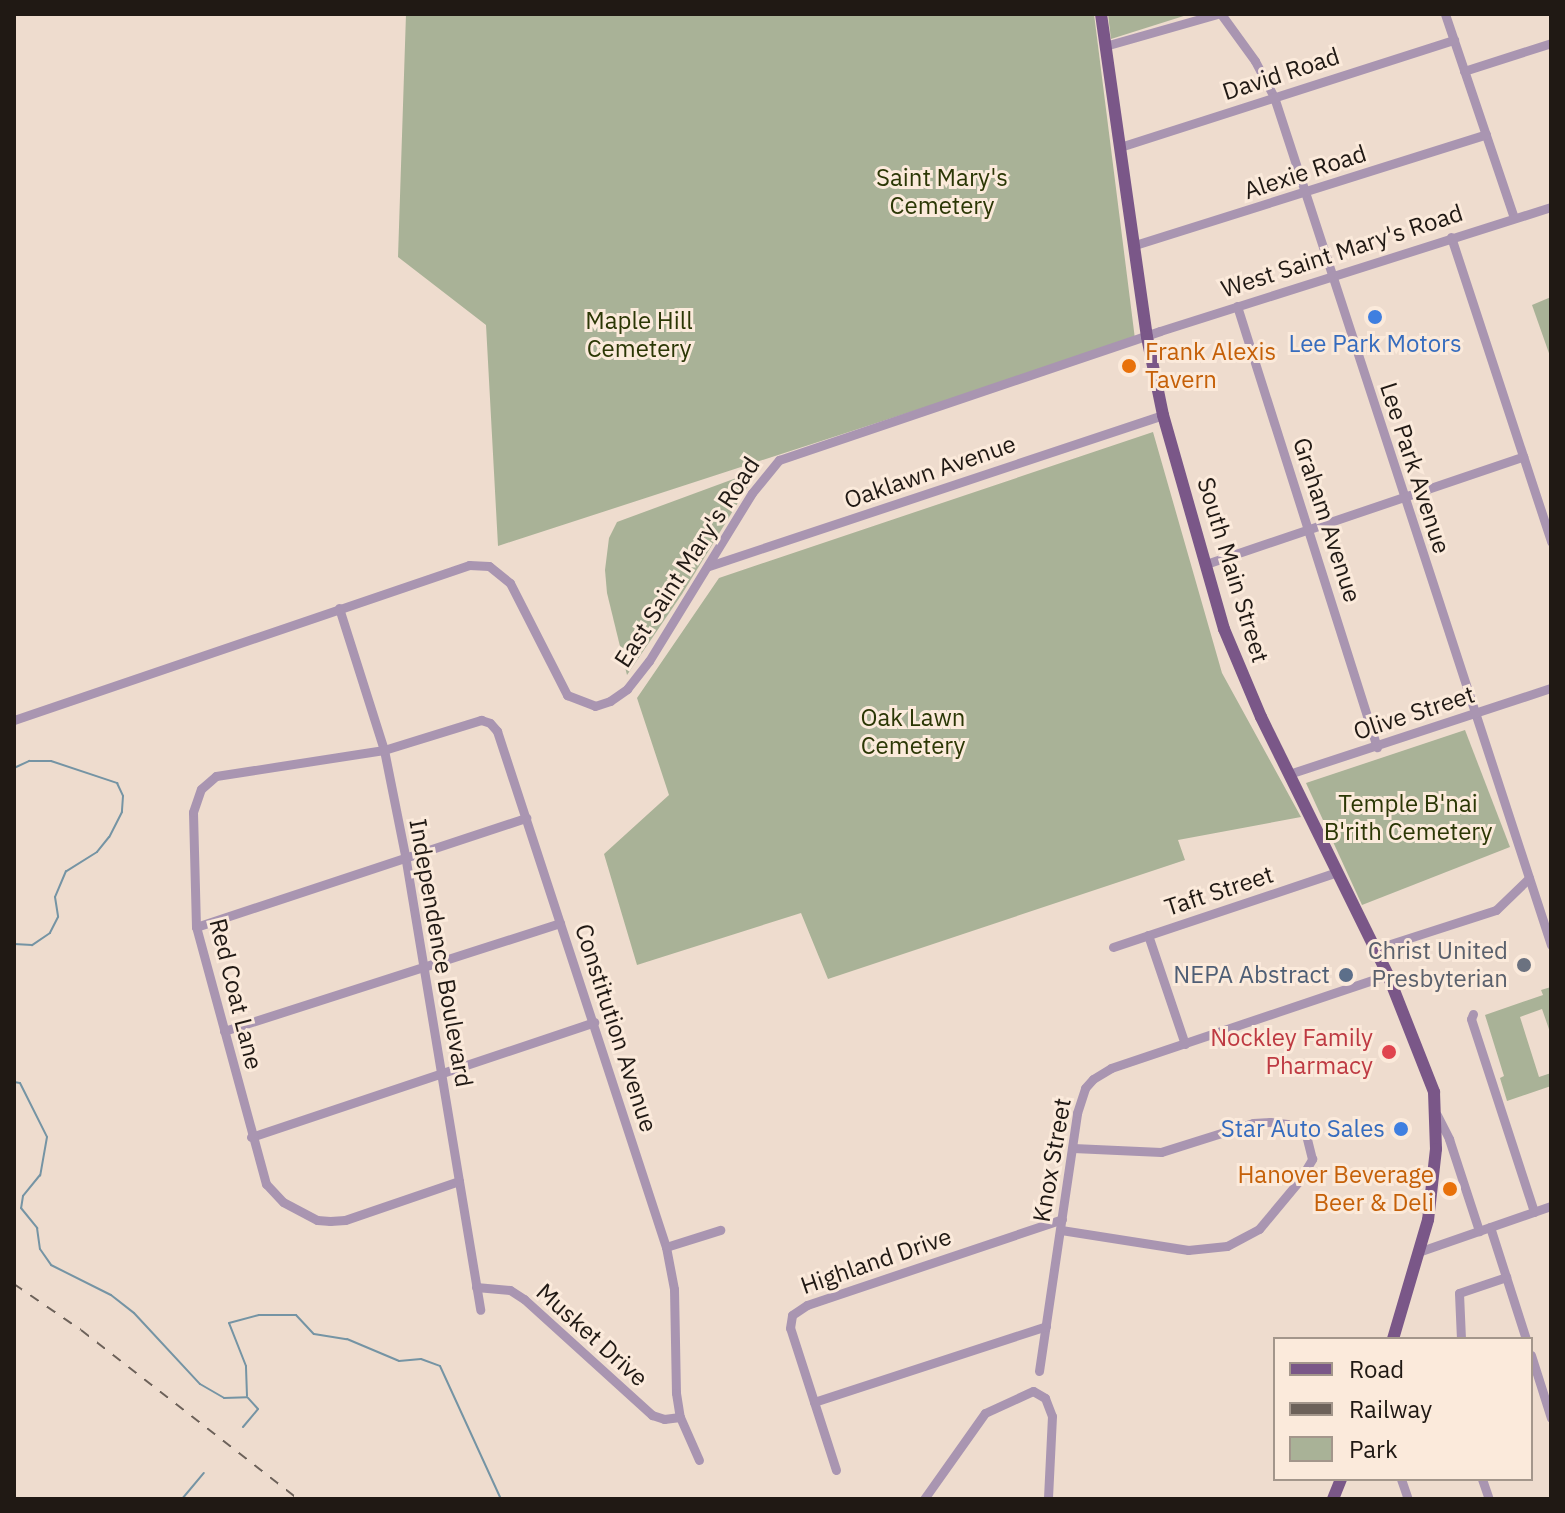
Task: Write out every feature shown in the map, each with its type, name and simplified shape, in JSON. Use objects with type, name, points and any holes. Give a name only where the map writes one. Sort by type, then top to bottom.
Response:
[{"type":"main road","name":"South Main Street","points":[[1101,14],[1147,337],[1163,415],[1206,564],[1242,676],[1388,975],[1418,1047],[1437,1115],[1432,1186],[1421,1251],[1394,1337]]},
{"type":"street","points":[[1105,46],[1219,14]]},
{"type":"street","name":"Lee Park Avenue","points":[[1219,14],[1255,61],[1274,97],[1551,945]]},
{"type":"street","points":[[1445,14],[1514,218]]},
{"type":"street","name":"David Road","points":[[1120,147],[1454,40]]},
{"type":"street","points":[[1464,71],[1551,43]]},
{"type":"street","name":"Alexie Road","points":[[1135,245],[1486,134]]},
{"type":"street","name":"West Saint Mary's Road","points":[[1147,337],[1551,207]]},
{"type":"street","points":[[1451,237],[1551,542]]},
{"type":"street","name":"Graham Avenue","points":[[1237,306],[1377,747]]},
{"type":"street","name":"East Saint Mary's Road","points":[[14,720],[453,568],[489,566],[517,594],[567,695],[595,706],[610,701],[627,689],[649,661],[763,476],[779,460],[1147,337]]},
{"type":"street","name":"Oaklawn Avenue","points":[[709,566],[1163,415]]},
{"type":"street","points":[[1206,564],[1523,457]]},
{"type":"street","name":"Independence Boulevard","points":[[339,608],[384,750],[405,855],[480,1310]]},
{"type":"street","name":"Olive Street","points":[[1289,774],[1551,688]]},
{"type":"street","name":"Constitution Avenue","points":[[384,750],[481,720],[490,723],[497,731],[666,1247],[674,1289],[673,1368],[680,1417],[699,1460]]},
{"type":"street","name":"Red Coat Lane","points":[[384,750],[216,776],[201,789],[193,812],[196,927],[251,1137],[266,1184],[273,1193],[317,1220],[345,1220],[459,1181]]},
{"type":"street","points":[[196,927],[405,855],[526,818]]},
{"type":"street","name":"Taft Street","points":[[1113,947],[1337,872]]},
{"type":"street","points":[[1375,949],[1496,910],[1529,878]]},
{"type":"street","points":[[224,1031],[423,964],[560,923]]},
{"type":"street","points":[[1148,935],[1185,1044]]},
{"type":"street","name":"Knox Street","points":[[1039,1371],[1080,1099],[1093,1079],[1111,1068],[1388,975]]},
{"type":"street","points":[[1473,1014],[1471,1019],[1534,1212]]},
{"type":"street","points":[[251,1137],[594,1022]]},
{"type":"street","points":[[1437,1115],[1449,1139],[1479,1231]]},
{"type":"street","points":[[1061,1230],[1188,1250],[1227,1246],[1259,1229],[1299,1181],[1312,1159],[1306,1135],[1287,1124],[1270,1122],[1253,1123],[1161,1152],[1073,1148]]},
{"type":"street","points":[[1421,1251],[1551,1206]]},
{"type":"street","name":"Highland Drive","points":[[836,1470],[790,1328],[789,1320],[797,1310],[1062,1219]]},
{"type":"street","points":[[1490,1227],[1525,1337]]},
{"type":"street","points":[[666,1247],[720,1230]]},
{"type":"street","points":[[1461,1337],[1459,1293],[1506,1277]]},
{"type":"street","name":"Musket Drive","points":[[476,1287],[510,1290],[524,1299],[652,1415],[664,1419],[680,1417]]},
{"type":"street","points":[[814,1402],[1046,1326]]},
{"type":"street","points":[[1533,1361],[1551,1418]]},
{"type":"street","points":[[924,1499],[985,1413],[1033,1391],[1045,1398],[1052,1416],[1048,1499]]},
{"type":"green space","points":[[406,14],[1094,14],[1135,339],[498,546],[486,325],[398,257]]},
{"type":"green space","points":[[1108,14],[1190,14],[1111,39]]},
{"type":"green space","points":[[1551,297],[1551,359],[1532,305]]},
{"type":"green space","name":"Oak Lawn Cemetery","points":[[1153,432],[1222,673],[1301,817],[1178,840],[1185,860],[828,979],[801,913],[637,965],[604,854],[669,795],[637,698],[719,578]]},
{"type":"green space","points":[[758,470],[682,594],[627,675],[607,593],[605,570],[609,538],[617,522]]},
{"type":"green space","name":"Temple B'nai B'rith Cemetery","points":[[1465,730],[1510,847],[1362,905],[1306,783]]},
{"type":"green space","points":[[1551,987],[1551,1035],[1542,1009],[1520,1017],[1539,1077],[1551,1073],[1551,1086],[1507,1101],[1500,1078],[1504,1076],[1485,1015],[1543,995],[1541,990]]},
{"type":"waterway","points":[[14,768],[29,761],[51,761],[117,783],[123,796],[122,812],[109,837],[97,852],[66,871],[55,897],[58,917],[50,933],[32,945],[14,944]]},
{"type":"waterway","points":[[14,1082],[20,1083],[47,1137],[40,1175],[23,1196],[21,1208],[37,1228],[40,1249],[51,1265],[111,1295],[134,1313],[200,1384],[224,1398],[247,1397]]},
{"type":"waterway","points":[[247,1396],[246,1366],[229,1323],[259,1315],[296,1315],[314,1334],[347,1339],[399,1361],[421,1359],[440,1366],[501,1499]]},
{"type":"waterway","points":[[243,1427],[258,1409],[248,1398]]},
{"type":"waterway","points":[[182,1499],[204,1473]]},
{"type":"railway","points":[[14,1284],[81,1330],[298,1499]]},
{"type":"place","name":"Lee Park Motors","points":[[1375,317]]},
{"type":"place","name":"Frank Alexis Tavern","points":[[1129,366]]},
{"type":"place","name":"Christ United Presbyterian","points":[[1524,965]]},
{"type":"place","name":"NEPA Abstract","points":[[1346,975]]},
{"type":"place","name":"Nockley Family Pharmacy","points":[[1389,1052]]},
{"type":"place","name":"Star Auto Sales","points":[[1401,1129]]},
{"type":"place","name":"Hanover Beverage Beer & Deli","points":[[1450,1189]]},
{"type":"park label","name":"Saint Mary's Cemetery","points":[[942,192]]},
{"type":"park label","name":"Maple Hill Cemetery","points":[[639,335]]}]
